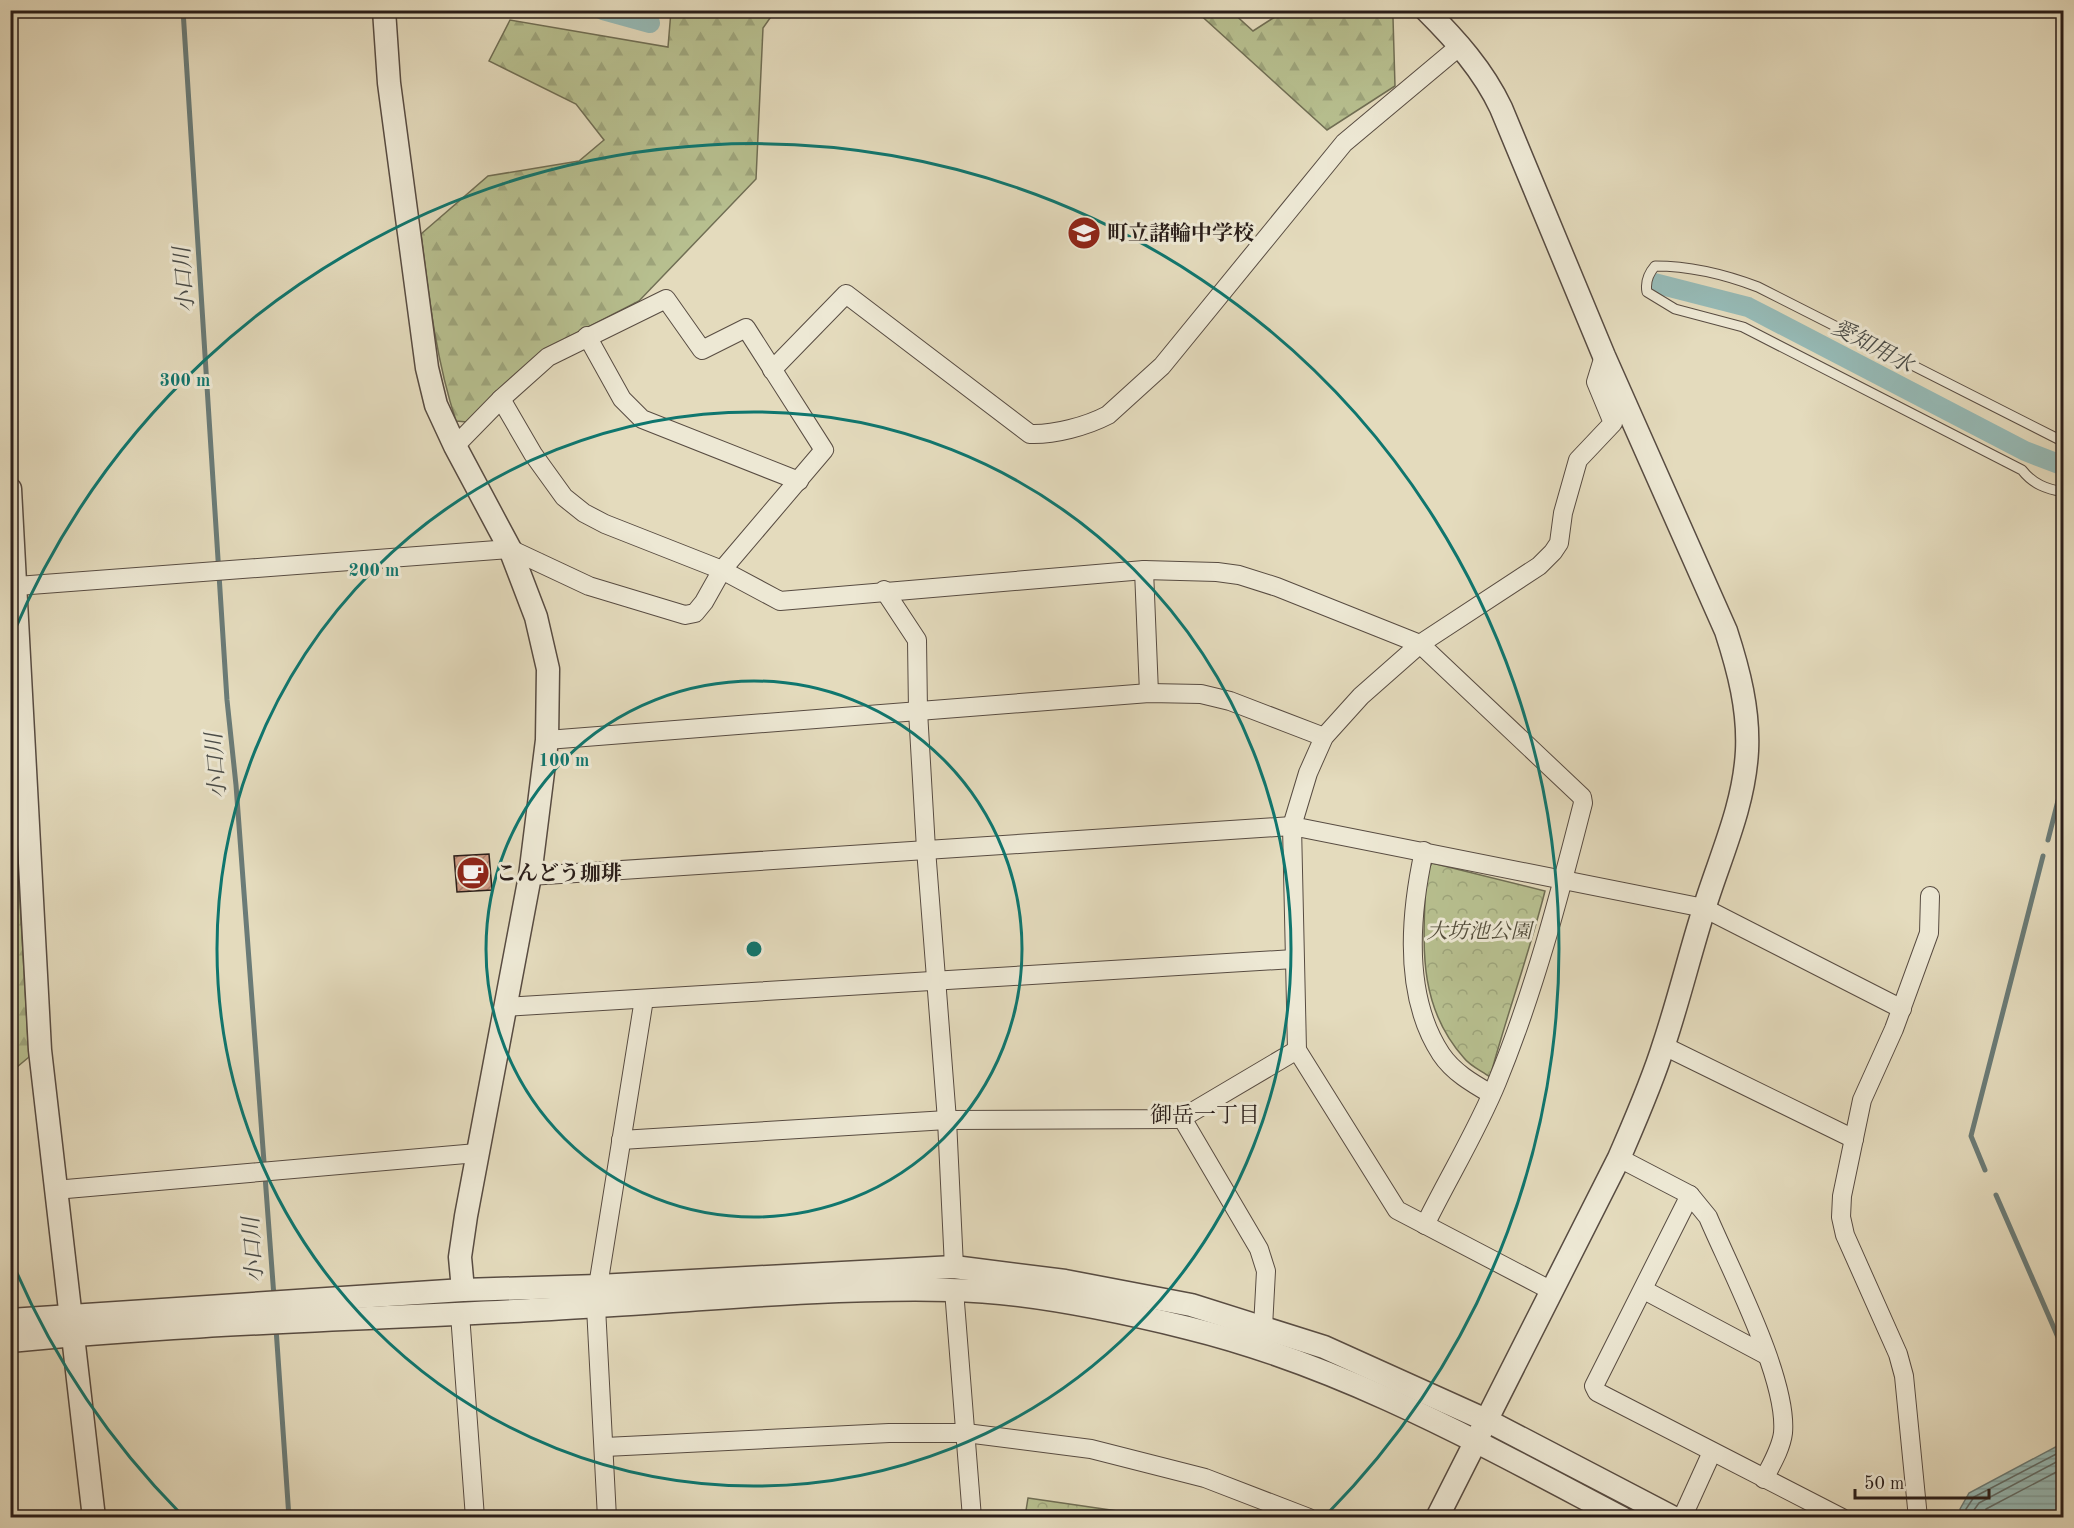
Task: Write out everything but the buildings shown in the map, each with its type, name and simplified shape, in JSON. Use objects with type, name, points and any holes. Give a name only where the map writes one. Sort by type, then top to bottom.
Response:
[{"type":"street","points":[[384,10],[389,83],[427,368],[436,405],[455,446],[510,549],[537,617],[548,669],[547,740],[530,876],[477,1153],[460,1257],[463,1290]]},
{"type":"street","points":[[1426,10],[1461,45],[1492,89],[1501,108],[1604,356],[1726,632],[1744,697],[1747,741],[1743,782],[1734,820],[1704,908],[1664,1046],[1619,1158],[1437,1518]]},
{"type":"street","points":[[772,370],[846,294],[1030,434],[1041,434],[1098,421],[1108,415],[1162,366],[1344,143],[1461,45]]},
{"type":"street","points":[[17,586],[510,549],[589,586],[685,615],[695,612],[704,603],[722,570],[824,450],[746,328],[702,350],[666,298],[548,357],[501,399],[455,446]]},
{"type":"street","points":[[587,336],[622,399],[642,419],[799,481]]},
{"type":"street","points":[[1552,1292],[1397,1209],[1297,1050],[1292,826],[1308,772],[1324,737],[1361,696],[1420,644],[1539,566],[1559,543],[1563,513],[1578,460],[1613,423],[1596,382],[1604,356]]},
{"type":"street","points":[[501,399],[539,462],[564,497],[584,513],[605,524],[722,570],[780,600],[1144,570],[1217,572],[1261,581],[1420,644],[1582,797],[1583,803],[1564,878],[1517,1031],[1491,1094],[1425,1225]]},
{"type":"street","points":[[10,489],[17,586],[40,1050],[94,1518]]},
{"type":"street","points":[[1144,570],[1149,693]]},
{"type":"street","points":[[884,590],[917,640],[918,711],[926,849],[946,1120],[954,1267]]},
{"type":"street","points":[[547,740],[1149,693],[1201,694],[1230,701],[1324,737]]},
{"type":"street","points":[[530,876],[1292,826],[1564,878],[1704,908],[1902,1009]]},
{"type":"street","points":[[1424,851],[1418,881],[1414,939],[1415,982],[1422,1014],[1434,1041],[1448,1062],[1465,1079],[1491,1094]]},
{"type":"street","points":[[1918,1518],[1904,1376],[1898,1354],[1845,1235],[1841,1217],[1842,1196],[1862,1100],[1902,1009],[1929,933],[1930,896]]},
{"type":"street","points":[[504,1007],[1294,959]]},
{"type":"street","points":[[607,1518],[597,1296],[644,999]]},
{"type":"street","points":[[1664,1046],[1854,1139]]},
{"type":"street","points":[[621,1140],[946,1120],[1182,1118],[1297,1050]]},
{"type":"street","points":[[1182,1118],[1259,1249],[1266,1271],[1263,1327]]},
{"type":"street","points":[[56,1190],[477,1153]]},
{"type":"street","points":[[1619,1158],[1690,1195],[1700,1204],[1708,1217],[1777,1384],[1783,1430],[1778,1450],[1764,1479]]},
{"type":"street","points":[[1690,1195],[1594,1386],[1597,1392],[1842,1518]]},
{"type":"street","points":[[299,1309],[460,1314],[597,1296],[954,1267],[1113,1288],[1191,1305],[1324,1347],[1371,1366],[1488,1420],[1674,1518]]},
{"type":"street","points":[[10,1320],[73,1325],[194,1317],[299,1309],[463,1290],[597,1296],[954,1290],[1093,1307],[1188,1328],[1255,1346],[1359,1384],[1477,1442],[1622,1518]]},
{"type":"street","points":[[954,1290],[972,1518]]},
{"type":"street","points":[[1644,1290],[1766,1355]]},
{"type":"street","points":[[460,1314],[475,1518]]},
{"type":"street","points":[[10,1341],[73,1325]]},
{"type":"street","points":[[605,1447],[890,1432],[966,1433],[1091,1449],[1204,1478],[1309,1518]]},
{"type":"street","points":[[1682,1518],[1712,1452]]},
{"type":"lane","points":[[2064,442],[1758,287],[1723,274],[1684,266],[1655,266],[1650,272],[1646,286],[1647,292],[1675,309],[1743,327],[2022,470],[2030,480],[2048,489],[2064,492]]},
{"type":"green space","points":[[671,11],[775,11],[763,28],[756,179],[639,301],[549,347],[467,422],[456,421],[438,352],[421,234],[488,176],[579,161],[604,140],[576,104],[489,61],[510,20],[668,47]]},
{"type":"green space","points":[[1196,11],[1231,11],[1253,31],[1284,11],[1387,11],[1393,18],[1395,86],[1327,130]]},
{"type":"green space","points":[[10,730],[29,1057],[11,1072],[10,1072]]},
{"type":"green space","name":"大坊池公園","points":[[1432,863],[1545,891],[1490,1077],[1467,1061],[1448,1037],[1437,1015],[1430,993],[1426,970],[1424,922],[1426,873]]},
{"type":"green space","points":[[1028,1498],[1159,1517],[1025,1517]]},
{"type":"water","points":[[2063,1443],[2063,1517],[1962,1517],[1960,1509],[1969,1493]]},
{"type":"waterway","name":"小口川","points":[[183,10],[227,700],[236,785],[274,1297]]},
{"type":"waterway","name":"愛知用水","points":[[603,10],[650,23]]},
{"type":"waterway","name":"愛知用水","points":[[1654,283],[1748,307],[2025,451],[2064,466]]},
{"type":"waterway","points":[[2048,840],[2064,777]]},
{"type":"waterway","points":[[1985,1170],[1971,1136],[2043,856]]},
{"type":"waterway","points":[[1996,1195],[2064,1351]]},
{"type":"waterway","name":"小口川","points":[[276,1328],[289,1518]]},
{"type":"place","name":"町立諸輪中学校","points":[[1084,233]]},
{"type":"place","name":"こんどう珈琲","points":[[473,873]]},
{"type":"district","name":"御岳一丁目","points":[[1205,1114]]}]
